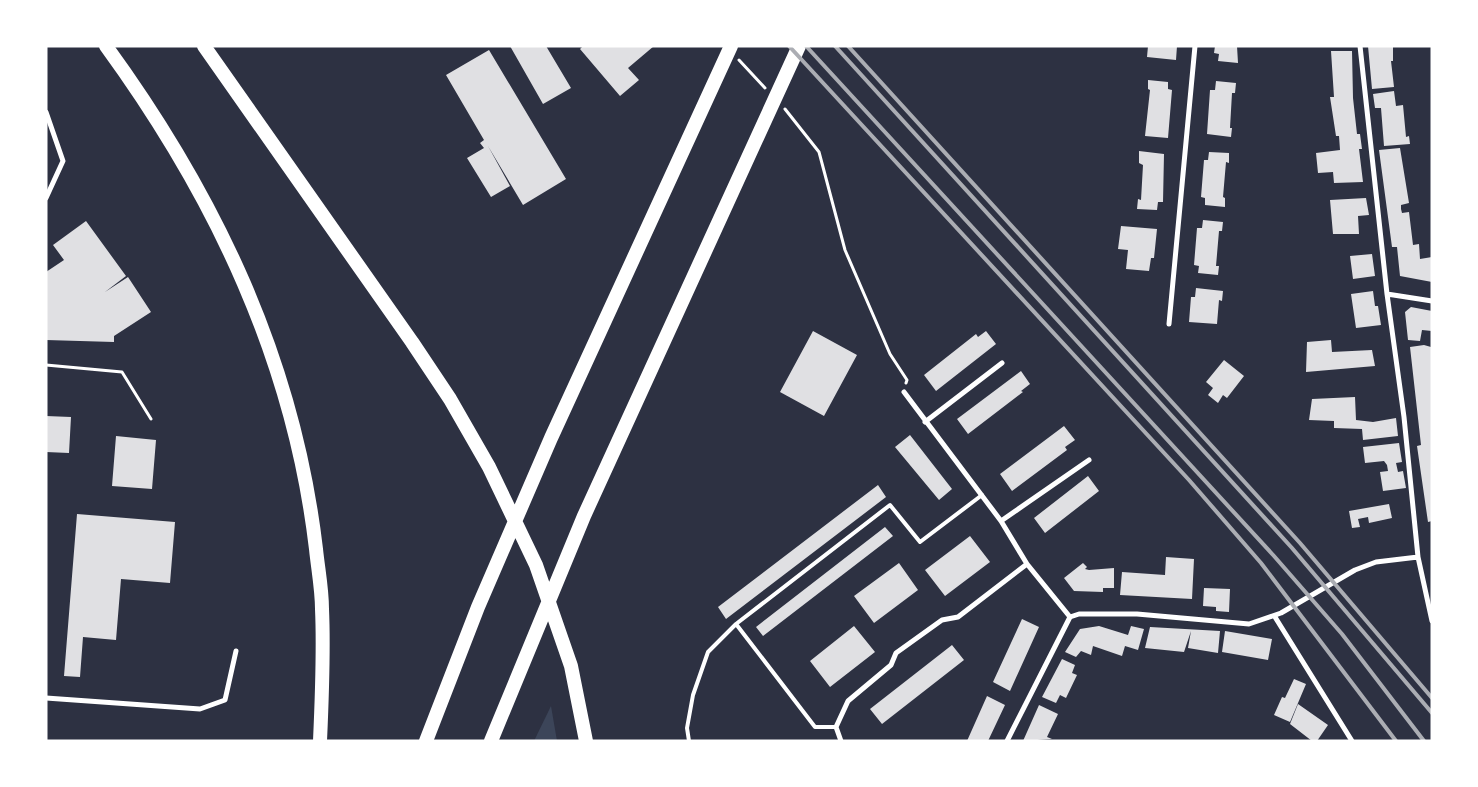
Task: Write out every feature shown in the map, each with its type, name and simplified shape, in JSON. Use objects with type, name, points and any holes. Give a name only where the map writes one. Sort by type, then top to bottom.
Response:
[{"type":"highway","points":[[106,46],[143,97],[191,175],[230,250],[260,319],[294,426],[311,510],[322,608],[320,741]]},
{"type":"highway","points":[[204,46],[412,342],[450,399],[489,467],[539,574],[571,666],[586,741]]},
{"type":"highway","points":[[491,741],[584,516],[799,46]]},
{"type":"highway","points":[[426,741],[478,607],[551,438],[732,50]]},
{"type":"street","points":[[1169,324],[1195,46]]},
{"type":"street","points":[[1360,46],[1387,294],[1404,417],[1418,557],[1432,621]]},
{"type":"street","points":[[46,112],[63,161],[46,198]]},
{"type":"street","points":[[1387,294],[1432,301]]},
{"type":"street","points":[[925,422],[1002,363]]},
{"type":"street","points":[[904,392],[1001,521],[1027,564],[1070,617]]},
{"type":"street","points":[[1001,521],[1089,460]]},
{"type":"street","points":[[1007,741],[1070,617],[1079,614],[1136,614],[1250,624],[1274,617],[1347,575],[1376,562],[1418,557]]},
{"type":"street","points":[[842,741],[836,727],[848,701],[891,665],[896,653],[942,620],[958,617],[1027,564]]},
{"type":"street","points":[[1274,617],[1300,655],[1352,741]]},
{"type":"street","points":[[46,698],[200,709],[225,700],[236,651]]},
{"type":"lane","points":[[689,741],[687,728],[693,695],[708,652],[736,624],[890,505],[920,542],[982,495]]},
{"type":"lane","points":[[736,624],[815,727],[836,727]]},
{"type":"path","points":[[732,50],[767,90]]},
{"type":"path","points":[[780,105],[819,152],[845,250],[890,354],[907,380],[904,392]]},
{"type":"path","points":[[46,365],[122,372],[150,419]]},
{"type":"shaded area","points":[[551,706],[557,741],[534,741]]},
{"type":"building","points":[[510,46],[546,46],[571,88],[543,104]]},
{"type":"building","points":[[583,46],[654,46],[628,68],[639,80],[620,96],[580,49]]},
{"type":"building","points":[[1148,46],[1177,46],[1176,60],[1147,57]]},
{"type":"building","points":[[1215,46],[1237,46],[1238,63],[1218,61],[1219,54],[1214,53]]},
{"type":"building","points":[[1368,46],[1393,46],[1393,61],[1391,61],[1394,87],[1372,89]]},
{"type":"building","points":[[489,50],[566,179],[523,205],[488,146],[510,186],[491,197],[467,158],[484,148],[480,143],[484,140],[446,75]]},
{"type":"building","points":[[1331,51],[1352,51],[1353,98],[1357,134],[1360,134],[1362,149],[1359,149],[1363,182],[1334,183],[1333,172],[1318,173],[1316,153],[1340,150],[1339,136],[1336,136],[1330,97],[1334,97]]},
{"type":"building","points":[[1148,80],[1168,82],[1168,89],[1172,90],[1168,138],[1145,136],[1150,90],[1148,89]]},
{"type":"building","points":[[1216,81],[1236,83],[1235,93],[1232,93],[1231,137],[1207,134],[1210,90],[1215,90]]},
{"type":"building","points":[[1394,91],[1396,106],[1403,105],[1406,137],[1409,136],[1410,144],[1384,146],[1381,108],[1375,108],[1373,94]]},
{"type":"building","points":[[1400,148],[1409,203],[1401,205],[1401,209],[1402,213],[1409,212],[1413,245],[1419,244],[1420,259],[1432,257],[1432,282],[1400,276],[1397,247],[1392,247],[1379,150]]},
{"type":"building","points":[[1139,151],[1164,154],[1163,202],[1158,202],[1157,210],[1137,209],[1138,199],[1141,200],[1143,165],[1139,163]]},
{"type":"building","points":[[1209,152],[1229,153],[1229,163],[1226,162],[1223,197],[1225,198],[1225,207],[1205,205],[1205,198],[1201,197],[1204,160],[1208,160]]},
{"type":"building","points":[[1366,198],[1369,215],[1358,216],[1359,234],[1333,234],[1330,200]]},
{"type":"building","points":[[1203,220],[1223,222],[1222,231],[1219,231],[1216,266],[1219,266],[1218,275],[1198,273],[1199,266],[1194,265],[1197,228],[1202,228]]},
{"type":"building","points":[[86,221],[126,276],[105,292],[128,277],[151,312],[114,336],[114,342],[46,340],[46,272],[64,260],[53,245]]},
{"type":"building","points":[[1121,226],[1157,229],[1154,258],[1151,258],[1149,271],[1126,269],[1128,250],[1118,249]]},
{"type":"building","points":[[1372,254],[1375,276],[1353,279],[1350,256]]},
{"type":"building","points":[[1196,288],[1223,291],[1222,301],[1219,300],[1217,324],[1189,322],[1191,297],[1195,297]]},
{"type":"building","points":[[1373,291],[1381,325],[1356,328],[1351,294]]},
{"type":"building","points":[[1411,307],[1432,311],[1432,331],[1422,330],[1420,341],[1408,340],[1405,312]]},
{"type":"building","points":[[813,331],[857,355],[824,416],[780,392]]},
{"type":"building","points":[[986,331],[996,344],[936,391],[924,375],[976,334],[978,337]]},
{"type":"building","points":[[1331,340],[1332,352],[1372,350],[1375,366],[1306,372],[1307,342]]},
{"type":"building","points":[[1424,345],[1431,347],[1432,350],[1432,521],[1428,522],[1417,446],[1421,445],[1410,347]]},
{"type":"building","points":[[1224,360],[1244,376],[1227,398],[1223,395],[1218,403],[1208,395],[1213,388],[1206,382]]},
{"type":"building","points":[[1021,371],[1030,384],[1021,391],[1023,392],[968,434],[957,419]]},
{"type":"building","points":[[1355,397],[1356,420],[1373,422],[1396,418],[1398,436],[1363,440],[1362,429],[1334,428],[1334,421],[1309,420],[1312,399]]},
{"type":"building","points":[[46,416],[71,417],[69,453],[46,452]]},
{"type":"building","points":[[1064,426],[1075,440],[1065,447],[1067,450],[1012,491],[1000,474]]},
{"type":"building","points":[[910,435],[952,489],[939,500],[895,447]]},
{"type":"building","points":[[116,436],[156,440],[152,489],[112,486]]},
{"type":"building","points":[[1399,443],[1402,462],[1396,463],[1398,472],[1403,471],[1406,488],[1383,491],[1380,472],[1388,471],[1387,465],[1384,461],[1365,463],[1363,447]]},
{"type":"building","points":[[1088,476],[1099,491],[1045,533],[1034,518]]},
{"type":"building","points":[[878,485],[886,497],[726,619],[718,607]]},
{"type":"building","points":[[1389,504],[1392,518],[1369,523],[1368,517],[1358,519],[1360,527],[1352,528],[1349,511]]},
{"type":"building","points":[[77,514],[175,522],[170,583],[121,579],[116,640],[83,637],[80,677],[64,676]]},
{"type":"building","points":[[885,527],[893,536],[763,636],[756,627]]},
{"type":"building","points":[[970,536],[990,562],[945,596],[925,570]]},
{"type":"building","points":[[1166,557],[1194,559],[1192,599],[1120,595],[1122,572],[1165,575]]},
{"type":"building","points":[[899,563],[918,590],[874,623],[854,596]]},
{"type":"building","points":[[1083,563],[1087,567],[1085,569],[1089,570],[1114,568],[1114,588],[1103,588],[1103,592],[1074,591],[1064,578]]},
{"type":"building","points":[[1204,588],[1230,589],[1229,612],[1216,611],[1216,607],[1203,606]]},
{"type":"building","points":[[1022,619],[1039,627],[1010,691],[993,682]]},
{"type":"building","points":[[854,626],[875,652],[830,687],[810,661]]},
{"type":"building","points":[[1099,626],[1128,635],[1131,626],[1144,629],[1138,650],[1125,646],[1122,656],[1093,646],[1091,655],[1081,651],[1076,657],[1065,652],[1080,629]]},
{"type":"building","points":[[1150,627],[1220,631],[1218,653],[1188,648],[1191,631],[1184,652],[1145,648]]},
{"type":"building","points":[[1225,631],[1272,639],[1268,660],[1222,652]]},
{"type":"building","points":[[952,645],[964,660],[882,724],[870,709]]},
{"type":"building","points":[[1062,659],[1075,665],[1072,673],[1077,675],[1066,698],[1060,695],[1056,703],[1042,697]]},
{"type":"building","points":[[1294,679],[1306,684],[1290,722],[1274,715],[1282,697],[1285,698]]},
{"type":"building","points":[[987,696],[1005,705],[988,741],[967,741]]},
{"type":"building","points":[[1298,704],[1328,725],[1317,741],[1312,741],[1290,724]]},
{"type":"building","points":[[1039,705],[1058,714],[1047,737],[1052,739],[1023,741]]},
{"type":"railway","points":[[789,46],[1189,480],[1261,563],[1396,741]]},
{"type":"railway","points":[[806,46],[1274,556],[1342,634],[1424,741]]},
{"type":"railway","points":[[835,46],[1292,548],[1432,713]]},
{"type":"railway","points":[[848,46],[1300,543],[1432,698]]}]
